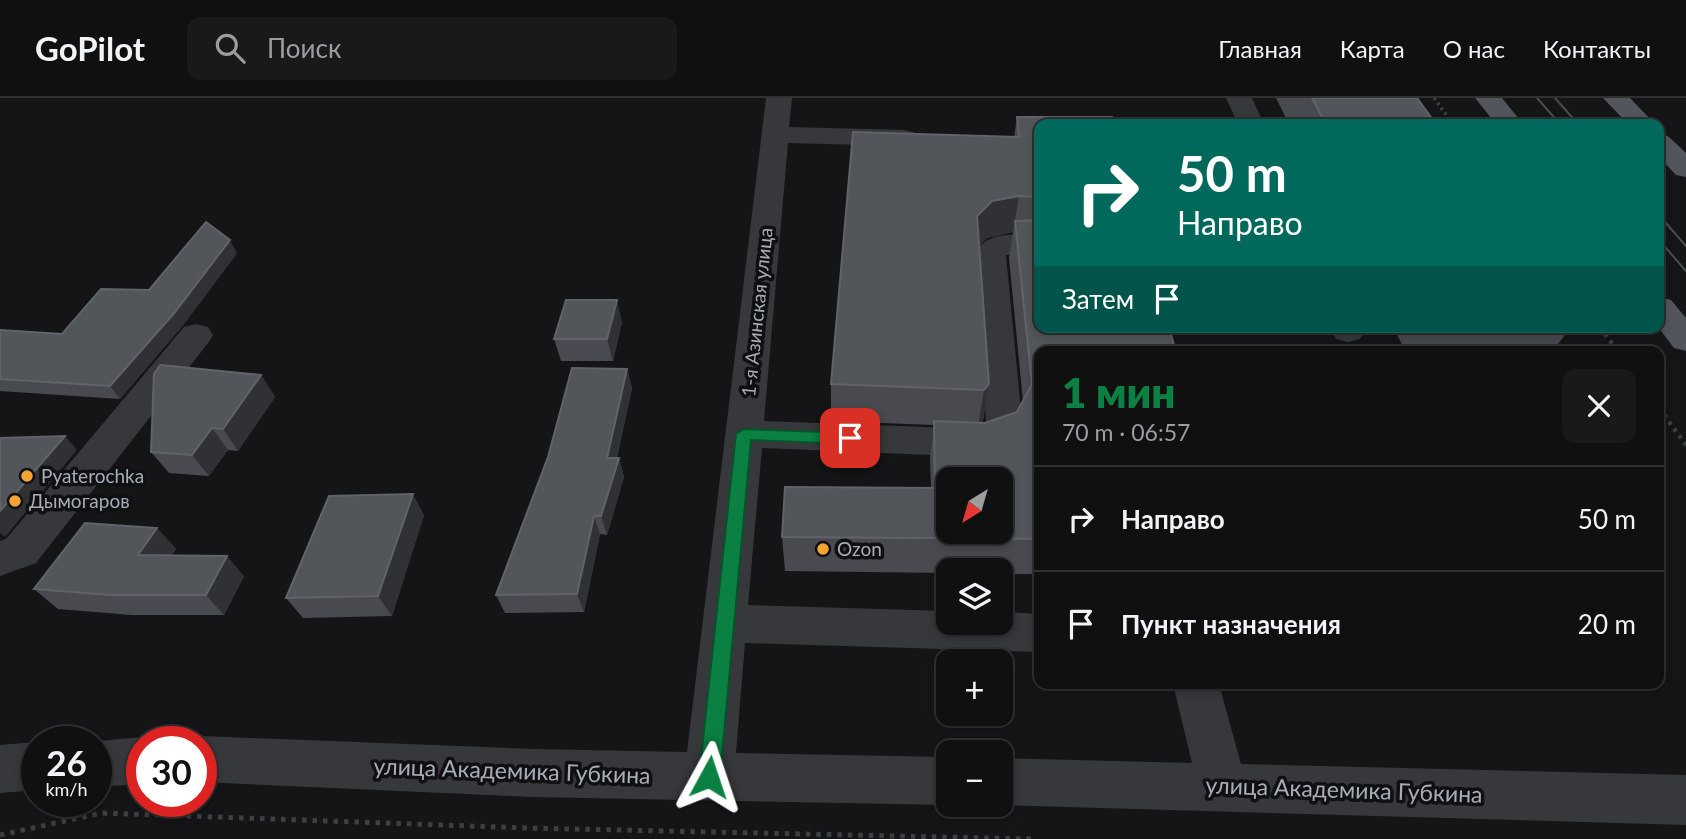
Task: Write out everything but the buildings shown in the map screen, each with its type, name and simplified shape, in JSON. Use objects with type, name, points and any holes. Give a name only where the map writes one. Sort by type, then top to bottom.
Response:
[{"type":"main road","points":[[1488,98],[1506,119]]},
{"type":"main road","points":[[1616,98],[1637,119]]},
{"type":"main road","points":[[1664,147],[1686,169]]},
{"type":"main road","points":[[1664,313],[1686,341]]},
{"type":"street","name":"1-я Азинская улица","points":[[709,777],[779,98]]},
{"type":"street","points":[[1239,98],[1249,119]]},
{"type":"street","points":[[775,135],[930,139]]},
{"type":"street","points":[[744,434],[979,443],[995,438],[1001,432],[1004,421],[990,252],[1001,244],[1034,245]]},
{"type":"street","points":[[0,559],[21,551],[196,334]]},
{"type":"street","points":[[724,623],[1034,633]]},
{"type":"street","points":[[1197,689],[1223,787]]},
{"type":"street","name":"улица Академика Губкина","points":[[217,760],[533,773],[936,781]]},
{"type":"street","points":[[0,769],[21,767]]},
{"type":"street","name":"улица Академика Губкина","points":[[1013,782],[1686,800]]},
{"type":"path","points":[[1434,98],[1449,119]]},
{"type":"path","points":[[1664,415],[1686,445]]},
{"type":"path","points":[[0,835],[102,813],[527,828],[1033,839]]},
{"type":"tram line","points":[[1537,98],[1556,119]]},
{"type":"tram line","points":[[1555,98],[1574,119]]},
{"type":"tram line","points":[[1664,221],[1686,246]]},
{"type":"tram line","points":[[1664,246],[1686,271]]},
{"type":"place","name":"Pyaterochka","points":[[27,476]]},
{"type":"place","name":"Дымогаров","points":[[15,501]]},
{"type":"place","name":"Ozon","points":[[823,549]]},
{"type":"route","points":[[709,777],[744,434],[850,438]]}]
